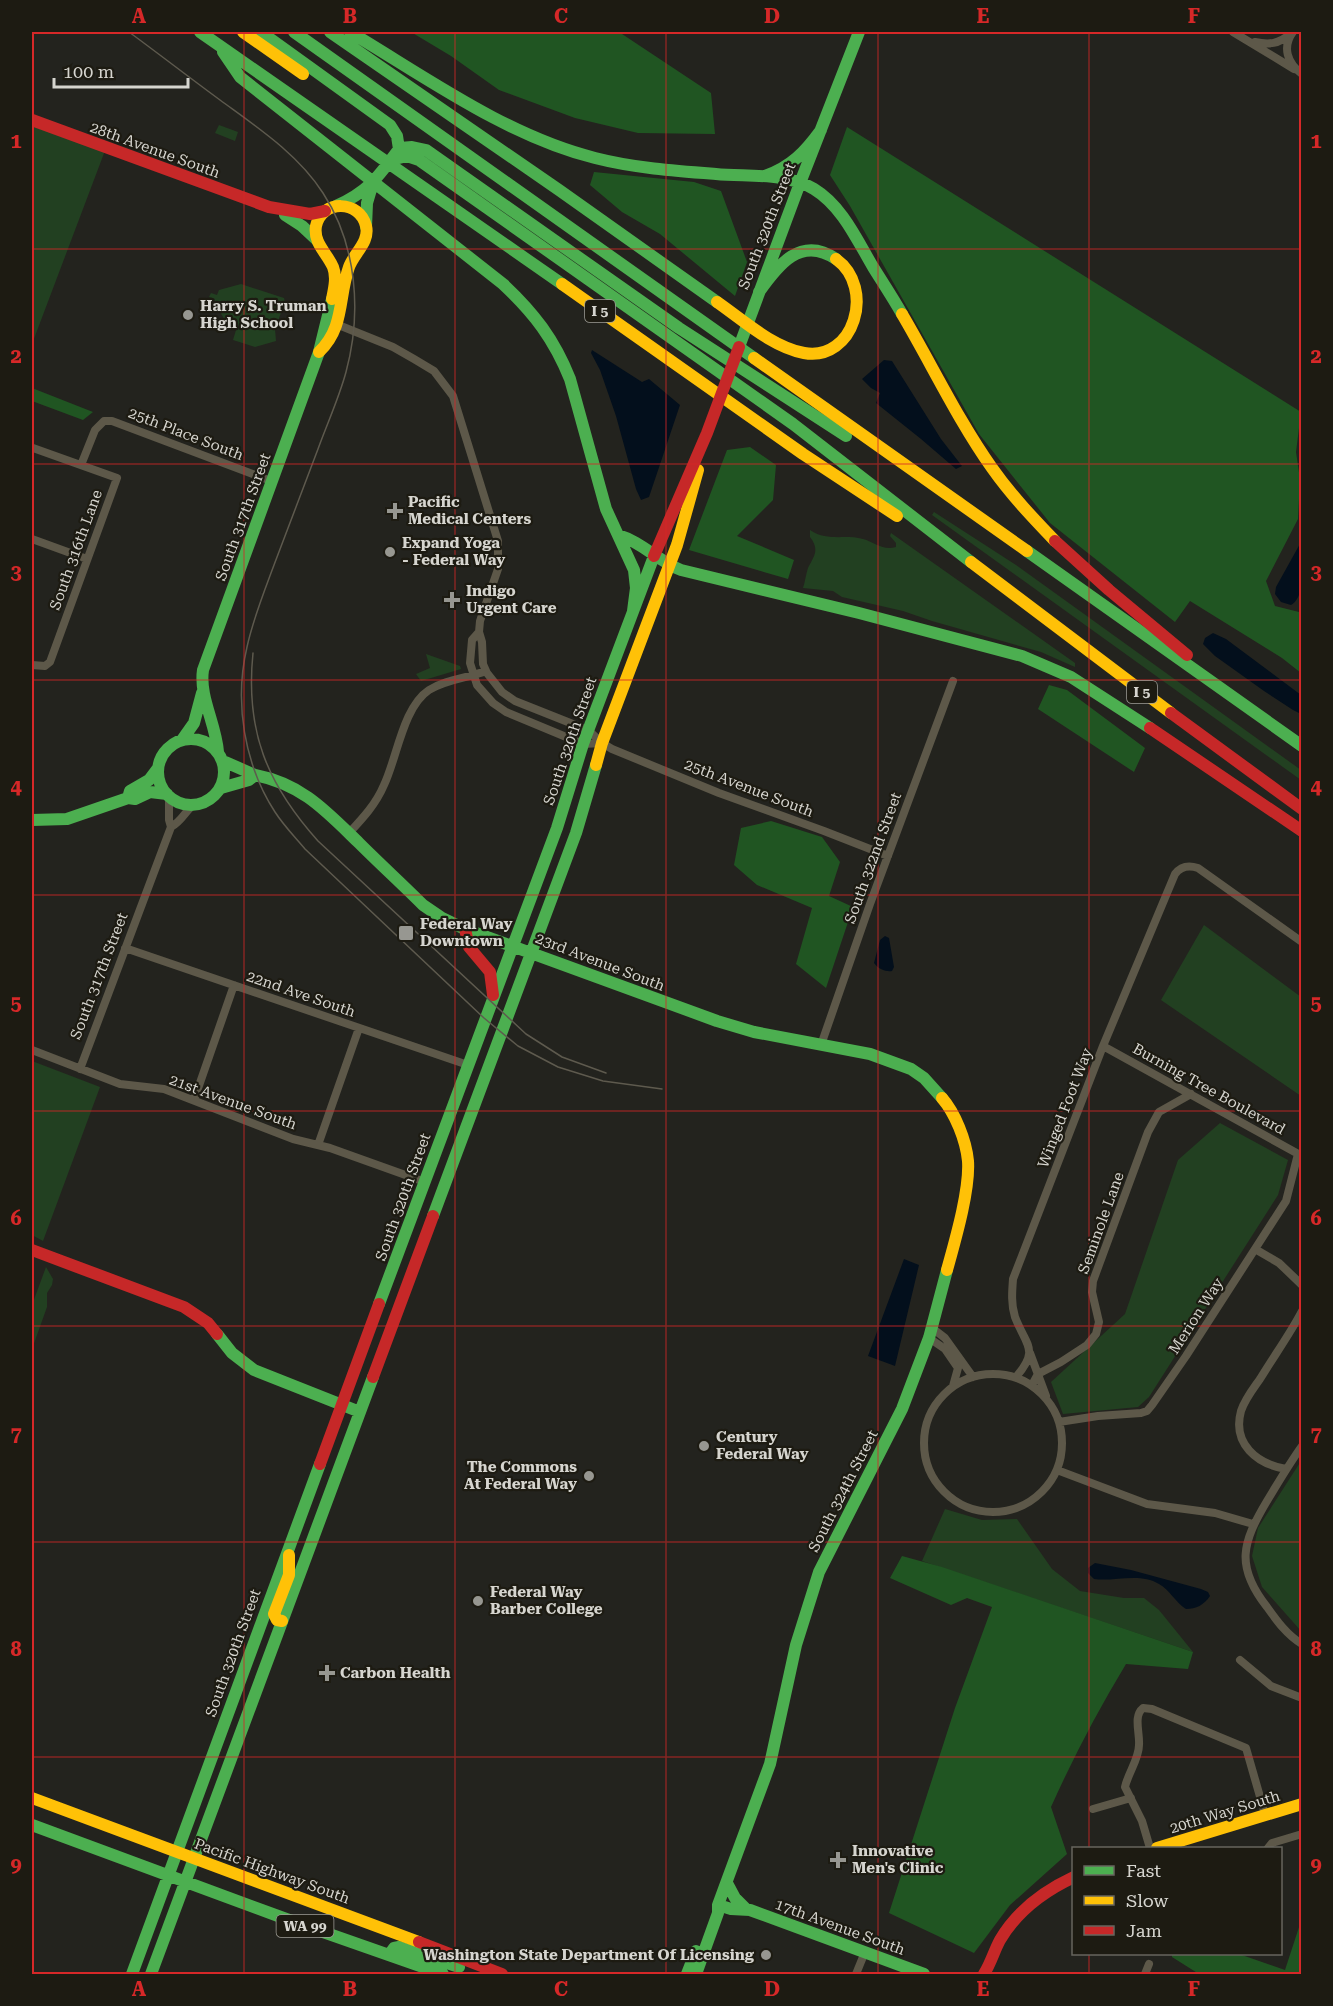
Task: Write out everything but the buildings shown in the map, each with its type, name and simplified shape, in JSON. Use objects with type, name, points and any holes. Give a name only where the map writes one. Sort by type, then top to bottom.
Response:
[{"type":"main road","name":"I 5","points":[[200,32],[803,454],[985,573],[1238,764],[1302,809]]},
{"type":"main road","points":[[243,32],[358,107],[390,125],[397,136],[399,149],[362,200],[330,208],[316,224],[320,244],[329,254],[345,256],[359,248],[366,234],[362,200]]},
{"type":"main road","points":[[261,32],[358,107],[382,131],[390,146],[391,160]]},
{"type":"main road","points":[[294,32],[1302,746]]},
{"type":"main road","points":[[330,32],[783,346],[811,354],[830,350],[842,341],[852,326],[858,306],[856,282],[848,270],[838,260],[816,250],[798,252],[789,256],[774,270],[759,292]]},
{"type":"main road","points":[[350,32],[497,120],[528,135],[578,154],[629,165],[765,176],[800,183],[821,194],[842,218],[908,324],[965,427],[993,470],[1029,513],[1086,568],[1263,719]]},
{"type":"main road","name":"South 320th Street","points":[[132,1974],[557,828],[588,730],[655,553],[707,433],[859,32]]},
{"type":"main road","points":[[218,44],[240,77],[504,284],[535,317],[551,339],[568,378],[579,409],[605,507],[633,567],[637,591],[633,611]]},
{"type":"main road","name":"28th Avenue South","points":[[32,120],[269,207],[296,220],[320,244]]},
{"type":"main road","points":[[765,176],[791,165],[804,153],[820,130]]},
{"type":"main road","points":[[399,149],[412,147],[426,150],[451,174],[794,424],[985,573]]},
{"type":"main road","points":[[391,160],[399,156],[413,157],[451,174],[679,328],[988,525]]},
{"type":"main road","name":"28th Avenue South","points":[[269,207],[310,214],[330,208]]},
{"type":"main road","points":[[330,208],[352,208],[358,212],[366,227]]},
{"type":"main road","name":"South 317th Street","points":[[220,756],[207,702],[202,693],[203,670],[319,352],[320,339],[330,310],[335,276],[331,262],[320,244]]},
{"type":"main road","name":"South 317th Street","points":[[319,352],[328,345],[336,324],[347,273],[359,248]]},
{"type":"main road","name":"South 320th Street","points":[[151,1974],[576,832],[602,743],[684,525],[707,433]]},
{"type":"main road","points":[[618,535],[630,537],[655,553],[668,566],[963,639],[1022,656],[1071,677],[1114,703],[1302,831]]},
{"type":"main road","name":"South 317th Street","points":[[182,740],[195,724],[197,703],[202,693]]},
{"type":"main road","points":[[128,798],[130,791],[149,780],[158,768],[162,756],[171,746],[182,740],[190,739],[205,742],[220,756],[255,775],[249,780],[220,788]]},
{"type":"main road","points":[[158,768],[160,784],[168,795],[178,802],[193,805],[212,798],[220,788],[225,770],[220,756]]},
{"type":"main road","name":"23rd Avenue South","points":[[255,775],[280,780],[304,792],[423,905],[442,918],[700,1016],[754,1032],[870,1054],[897,1063],[924,1078],[939,1094]]},
{"type":"main road","points":[[32,820],[67,819],[128,798],[135,799],[150,792],[168,795]]},
{"type":"main road","points":[[465,928],[469,947],[490,972],[494,998]]},
{"type":"main road","points":[[446,1178],[440,1168],[459,1114],[461,1085]]},
{"type":"main road","name":"South 324th Street","points":[[696,1974],[718,1913],[718,1905],[770,1764],[796,1645],[819,1572],[902,1409],[931,1333],[968,1181],[966,1147],[956,1120],[939,1094]]},
{"type":"main road","points":[[413,1268],[413,1244],[432,1192],[430,1186],[425,1182]]},
{"type":"main road","points":[[32,1250],[184,1307],[208,1323],[232,1353],[254,1370],[360,1412]]},
{"type":"main road","points":[[282,1621],[277,1620],[274,1614],[289,1575],[289,1547]]},
{"type":"main road","name":"Pacific Highway South","points":[[32,1798],[502,1974]]},
{"type":"main road","name":"20th Way South","points":[[1160,1847],[1302,1803]]},
{"type":"main road","name":"WA 99","points":[[32,1825],[443,1974]]},
{"type":"main road","points":[[984,1974],[999,1942],[1014,1921],[1047,1891],[1072,1878]]},
{"type":"main road","points":[[727,1883],[735,1898],[746,1909]]},
{"type":"main road","name":"South 324th Street","points":[[687,1974],[711,1912],[718,1905]]},
{"type":"main road","name":"17th Avenue South","points":[[718,1905],[731,1909],[746,1909],[924,1974]]},
{"type":"main road","points":[[389,1955],[394,1948],[399,1947],[481,1974]]},
{"type":"street","points":[[1233,32],[1298,72]]},
{"type":"street","points":[[1249,40],[1273,44],[1284,40],[1292,32]]},
{"type":"street","points":[[1292,32],[1287,42],[1287,52],[1289,61],[1298,72]]},
{"type":"street","points":[[336,324],[393,347],[434,371],[453,396],[495,526],[499,551],[498,569],[480,621],[481,653],[486,671],[502,692],[515,701],[588,730],[602,743]]},
{"type":"street","name":"25th Place South","points":[[81,465],[95,430],[104,421],[112,421],[271,481]]},
{"type":"street","points":[[33,448],[81,465]]},
{"type":"street","name":"South 316th Lane","points":[[32,664],[45,666],[50,662],[117,478],[81,465]]},
{"type":"street","points":[[32,539],[87,559]]},
{"type":"street","points":[[479,632],[472,640],[470,663],[477,685],[493,704],[506,712],[583,744],[602,743]]},
{"type":"street","points":[[349,833],[367,814],[383,788],[417,701],[437,685],[486,671]]},
{"type":"street","name":"South 322nd Street","points":[[821,1045],[953,681]]},
{"type":"street","name":"25th Avenue South","points":[[602,743],[719,793],[888,856]]},
{"type":"street","name":"South 317th Street","points":[[80,1069],[171,827],[168,795]]},
{"type":"street","name":"South 317th Street","points":[[171,827],[178,824],[193,805]]},
{"type":"street","name":"Winged Foot Way","points":[[1049,1402],[1012,1305],[1013,1279],[1103,1046],[1175,874],[1186,866],[1198,868],[1302,942]]},
{"type":"street","name":"22nd Ave South","points":[[125,948],[468,1065]]},
{"type":"street","points":[[194,1100],[234,985]]},
{"type":"street","points":[[318,1145],[359,1028]]},
{"type":"street","name":"Burning Tree Boulevard","points":[[1103,1046],[1300,1155]]},
{"type":"street","name":"21st Avenue South","points":[[32,1050],[120,1084],[164,1089],[288,1137],[425,1182]]},
{"type":"street","name":"Seminole Lane","points":[[1038,1374],[1086,1345],[1096,1334],[1099,1322],[1092,1292],[1094,1281],[1148,1131],[1159,1112],[1191,1094]]},
{"type":"street","name":"Merion Way","points":[[1059,1422],[1147,1411],[1186,1356],[1286,1201],[1300,1155]]},
{"type":"street","points":[[1255,1249],[1279,1263],[1302,1285]]},
{"type":"street","points":[[1286,1470],[1264,1463],[1253,1455],[1241,1436],[1239,1424],[1246,1400],[1302,1311]]},
{"type":"street","points":[[931,1333],[945,1338],[973,1377]]},
{"type":"street","points":[[931,1333],[958,1368],[953,1386]]},
{"type":"street","points":[[1016,1377],[1026,1365],[1030,1353]]},
{"type":"street","points":[[993,1374],[1016,1377],[1032,1386],[1049,1402],[1059,1422],[1062,1449],[1057,1470],[1044,1490],[1034,1498],[1021,1506],[1001,1512],[985,1512],[958,1503],[937,1484],[926,1461],[925,1430],[935,1405],[953,1386],[973,1377],[993,1374]]},
{"type":"street","points":[[1032,1386],[1038,1374]]},
{"type":"street","points":[[1302,1446],[1253,1524],[1245,1551],[1245,1564],[1261,1599],[1284,1630],[1302,1644]]},
{"type":"street","points":[[1057,1470],[1147,1504],[1215,1513],[1253,1524]]},
{"type":"street","points":[[1240,1660],[1266,1682],[1302,1698]]},
{"type":"street","points":[[1150,1847],[1142,1821],[1125,1787],[1140,1747],[1138,1712],[1143,1707],[1148,1707],[1246,1748],[1265,1814]]},
{"type":"street","points":[[1093,1809],[1131,1798]]},
{"type":"street","points":[[1269,1847],[1272,1843],[1302,1834]]},
{"type":"street","points":[[856,1974],[865,1952]]},
{"type":"street","points":[[1145,1974],[1149,1964]]},
{"type":"green space","points":[[411,32],[619,32],[711,93],[715,134],[638,133],[575,118],[499,90],[451,56]]},
{"type":"green space","points":[[32,120],[106,148],[32,344]]},
{"type":"green space","points":[[219,125],[238,132],[235,141],[215,133]]},
{"type":"green space","points":[[847,127],[1301,412],[1296,452],[1300,479],[1298,519],[1266,581],[1275,606],[1299,612],[1301,605],[1301,673],[1282,658],[1190,601],[1175,622],[1050,523],[979,434],[850,206],[830,175]]},
{"type":"green space","points":[[594,172],[694,182],[721,191],[747,262],[735,296],[660,234],[622,212],[590,185]]},
{"type":"green space","points":[[241,284],[284,298],[285,302],[275,329],[276,341],[255,347],[233,340],[236,330],[231,329],[214,303],[215,299],[209,297],[211,293],[217,295],[219,290]]},
{"type":"green space","points":[[32,388],[93,412],[83,420],[32,401]]},
{"type":"green space","points":[[750,447],[776,465],[773,500],[737,536],[794,560],[788,579],[689,550],[727,450]]},
{"type":"green space","points":[[934,512],[1016,565],[1301,770],[1301,780],[932,515]]},
{"type":"green space","points":[[810,530],[823,536],[863,539],[887,548],[896,547],[896,543],[890,536],[891,533],[1075,663],[1075,667],[1041,652],[903,611],[842,597],[833,591],[803,588],[815,553]]},
{"type":"green space","points":[[426,654],[460,666],[461,669],[421,681],[416,674],[430,668]]},
{"type":"green space","points":[[1049,685],[1067,690],[1145,748],[1134,772],[1038,709]]},
{"type":"green space","points":[[771,821],[822,837],[840,862],[829,896],[853,907],[826,988],[796,964],[812,908],[757,885],[734,865],[741,828]]},
{"type":"green space","points":[[1204,925],[1301,997],[1301,1096],[1161,1000]]},
{"type":"green space","points":[[32,1061],[100,1087],[43,1241],[32,1235]]},
{"type":"green space","points":[[1220,1123],[1288,1160],[1278,1195],[1149,1397],[1138,1407],[1063,1414],[1051,1382],[1125,1314],[1178,1160]]},
{"type":"green space","points":[[46,1267],[53,1279],[52,1285],[47,1293],[47,1307],[32,1349],[32,1305]]},
{"type":"green space","points":[[1301,1461],[1301,1631],[1262,1587],[1252,1556],[1258,1528]]},
{"type":"green space","points":[[945,1509],[982,1520],[1017,1519],[1052,1569],[1080,1591],[1124,1598],[1144,1598],[1159,1610],[1193,1652],[922,1561]]},
{"type":"green space","points":[[902,1556],[942,1567],[1193,1652],[1188,1669],[1126,1664],[1086,1734],[1051,1807],[1067,1854],[1010,1905],[974,1953],[889,1913],[955,1708],[992,1607],[967,1598],[951,1605],[890,1578]]},
{"type":"green space","points":[[1301,1921],[1301,1974],[1199,1974],[1172,1955],[1242,1955],[1285,1970]]},
{"type":"water","points":[[592,350],[642,382],[649,379],[680,405],[649,497],[641,500],[616,416],[600,370],[591,353]]},
{"type":"water","points":[[884,360],[892,361],[941,439],[962,466],[956,469],[876,403],[880,393],[862,379]]},
{"type":"water","points":[[1301,542],[1301,586],[1296,600],[1291,605],[1281,602],[1275,594],[1276,587]]},
{"type":"water","points":[[1213,633],[1226,639],[1301,695],[1301,714],[1215,656],[1203,644],[1205,638]]},
{"type":"water","points":[[885,936],[889,938],[894,967],[892,971],[882,970],[874,963],[880,940]]},
{"type":"water","points":[[904,1259],[919,1265],[895,1366],[868,1356]]},
{"type":"water","points":[[1095,1563],[1201,1589],[1208,1592],[1210,1596],[1200,1606],[1186,1609],[1163,1587],[1152,1580],[1094,1579],[1088,1573],[1088,1568]]},
{"type":"tram line","points":[[129,32],[262,131],[302,166],[323,193],[334,213],[349,257],[355,303],[351,350],[346,372],[259,606],[249,637],[243,668],[244,732],[264,793],[278,817],[305,849],[484,1018],[518,1046],[558,1067],[603,1081],[662,1089]]},
{"type":"tram line","points":[[253,653],[251,681],[253,707],[263,755],[285,799],[300,820],[318,841],[526,1034],[562,1057],[606,1073]]},
{"type":"traffic: fast","points":[[200,32],[562,284]]},
{"type":"traffic: fast","points":[[261,32],[390,125],[397,136],[399,149],[379,175],[357,195],[336,206]]},
{"type":"traffic: fast","points":[[294,32],[754,358]]},
{"type":"traffic: fast","points":[[330,32],[717,302]]},
{"type":"traffic: fast","points":[[350,32],[499,121],[562,148],[595,158],[655,169],[766,176],[791,180],[814,189],[841,214],[902,314]]},
{"type":"traffic: fast","points":[[800,183],[859,32]]},
{"type":"traffic: fast","points":[[223,52],[240,77],[503,284],[542,327],[557,351],[570,379],[606,509],[634,570],[636,588],[633,611]]},
{"type":"traffic: fast","points":[[765,176],[797,158],[821,130]]},
{"type":"traffic: fast","points":[[400,148],[412,147],[426,150],[679,328],[846,436]]},
{"type":"traffic: fast","points":[[391,160],[407,156],[419,160],[793,424],[971,562]]},
{"type":"traffic: fast","points":[[739,347],[800,183]]},
{"type":"traffic: fast","points":[[366,227],[367,203],[372,186]]},
{"type":"traffic: fast","points":[[285,215],[317,240]]},
{"type":"traffic: fast","points":[[759,292],[782,263],[801,252],[812,250],[823,252],[836,259]]},
{"type":"traffic: fast","points":[[218,752],[203,690],[203,670],[319,352],[332,299]]},
{"type":"traffic: fast","points":[[618,535],[635,542],[681,570],[859,613],[1022,656],[1071,677],[1150,728]]},
{"type":"traffic: fast","points":[[1027,551],[1302,746]]},
{"type":"traffic: fast","points":[[379,1304],[557,828],[583,744],[654,556]]},
{"type":"traffic: fast","points":[[182,740],[194,723],[202,693]]},
{"type":"traffic: fast","points":[[191,739],[204,741],[214,749],[222,759],[224,772],[222,785],[214,795],[204,803],[191,805],[178,803],[168,795],[160,785],[158,772],[160,759],[168,749],[178,741],[191,739]]},
{"type":"traffic: fast","points":[[223,761],[255,775]]},
{"type":"traffic: fast","points":[[433,1216],[576,833],[596,765]]},
{"type":"traffic: fast","points":[[128,798],[130,791],[149,780],[158,768]]},
{"type":"traffic: fast","points":[[221,788],[249,780],[255,775],[272,779],[300,792],[335,820],[423,905],[442,918],[465,929],[717,1021],[754,1032],[870,1054],[911,1069],[924,1078],[942,1098]]},
{"type":"traffic: fast","points":[[32,820],[67,819],[128,798],[135,799],[150,792],[167,794]]},
{"type":"traffic: fast","points":[[696,1974],[718,1913],[718,1905],[770,1764],[796,1645],[819,1572],[902,1409],[929,1338],[947,1270]]},
{"type":"traffic: fast","points":[[217,1334],[232,1353],[254,1370],[360,1412]]},
{"type":"traffic: fast","points":[[151,1974],[373,1377]]},
{"type":"traffic: fast","points":[[132,1974],[320,1464]]},
{"type":"traffic: fast","points":[[32,1825],[443,1974]]},
{"type":"traffic: fast","points":[[727,1883],[735,1898],[746,1909]]},
{"type":"traffic: fast","points":[[718,1905],[731,1909],[750,1910],[924,1974]]},
{"type":"traffic: fast","points":[[389,1955],[394,1948],[399,1947],[459,1967]]},
{"type":"traffic: fast","points":[[687,1974],[696,1951]]},
{"type":"traffic: slow","points":[[243,32],[303,74]]},
{"type":"traffic: slow","points":[[319,352],[333,333],[340,312],[349,267],[366,237],[366,226],[362,217],[349,207],[333,207],[326,211],[316,226],[318,243],[334,271],[335,283],[332,299]]},
{"type":"traffic: slow","points":[[717,302],[758,332],[781,345],[804,353],[821,353],[836,346],[847,335],[854,320],[857,304],[855,287],[848,272],[836,259]]},
{"type":"traffic: slow","points":[[562,284],[803,454],[897,516]]},
{"type":"traffic: slow","points":[[902,314],[956,412],[992,468],[1030,515],[1055,541]]},
{"type":"traffic: slow","points":[[754,358],[1027,551]]},
{"type":"traffic: slow","points":[[596,765],[602,743],[677,545],[698,470]]},
{"type":"traffic: slow","points":[[971,562],[1171,713]]},
{"type":"traffic: slow","points":[[942,1098],[959,1127],[968,1161],[964,1201],[947,1270]]},
{"type":"traffic: slow","points":[[282,1621],[277,1620],[274,1614],[289,1575],[289,1555]]},
{"type":"traffic: slow","points":[[32,1798],[419,1942]]},
{"type":"traffic: slow","points":[[1160,1847],[1302,1804]]},
{"type":"traffic: jam","points":[[32,120],[269,207],[310,214],[325,211]]},
{"type":"traffic: jam","points":[[654,556],[707,433],[739,347]]},
{"type":"traffic: jam","points":[[1055,541],[1187,655]]},
{"type":"traffic: jam","points":[[1171,713],[1302,809]]},
{"type":"traffic: jam","points":[[1150,728],[1302,831]]},
{"type":"traffic: jam","points":[[465,929],[469,947],[490,972],[493,995]]},
{"type":"traffic: jam","points":[[373,1377],[433,1216]]},
{"type":"traffic: jam","points":[[32,1250],[184,1307],[208,1323],[217,1334]]},
{"type":"traffic: jam","points":[[320,1464],[379,1304]]},
{"type":"traffic: jam","points":[[984,1974],[1000,1940],[1023,1911],[1042,1895],[1072,1878]]},
{"type":"traffic: jam","points":[[419,1942],[502,1974]]},
{"type":"place","name":"Harry S. Truman High School","points":[[188,315]]},
{"type":"place","name":"Pacific Medical Centers","points":[[395,511]]},
{"type":"place","name":"Expand Yoga - Federal Way","points":[[390,552]]},
{"type":"place","name":"Indigo Urgent Care","points":[[452,600]]},
{"type":"place","name":"Federal Way Downtown","points":[[406,933]]},
{"type":"place","name":"Century Federal Way","points":[[704,1446]]},
{"type":"place","name":"The Commons At Federal Way","points":[[589,1476]]},
{"type":"place","name":"Federal Way Barber College","points":[[478,1601]]},
{"type":"place","name":"Carbon Health","points":[[327,1673]]},
{"type":"place","name":"Innovative Men's Clinic","points":[[838,1860]]},
{"type":"place","name":"Washington State Department Of Licensing","points":[[766,1955]]}]
